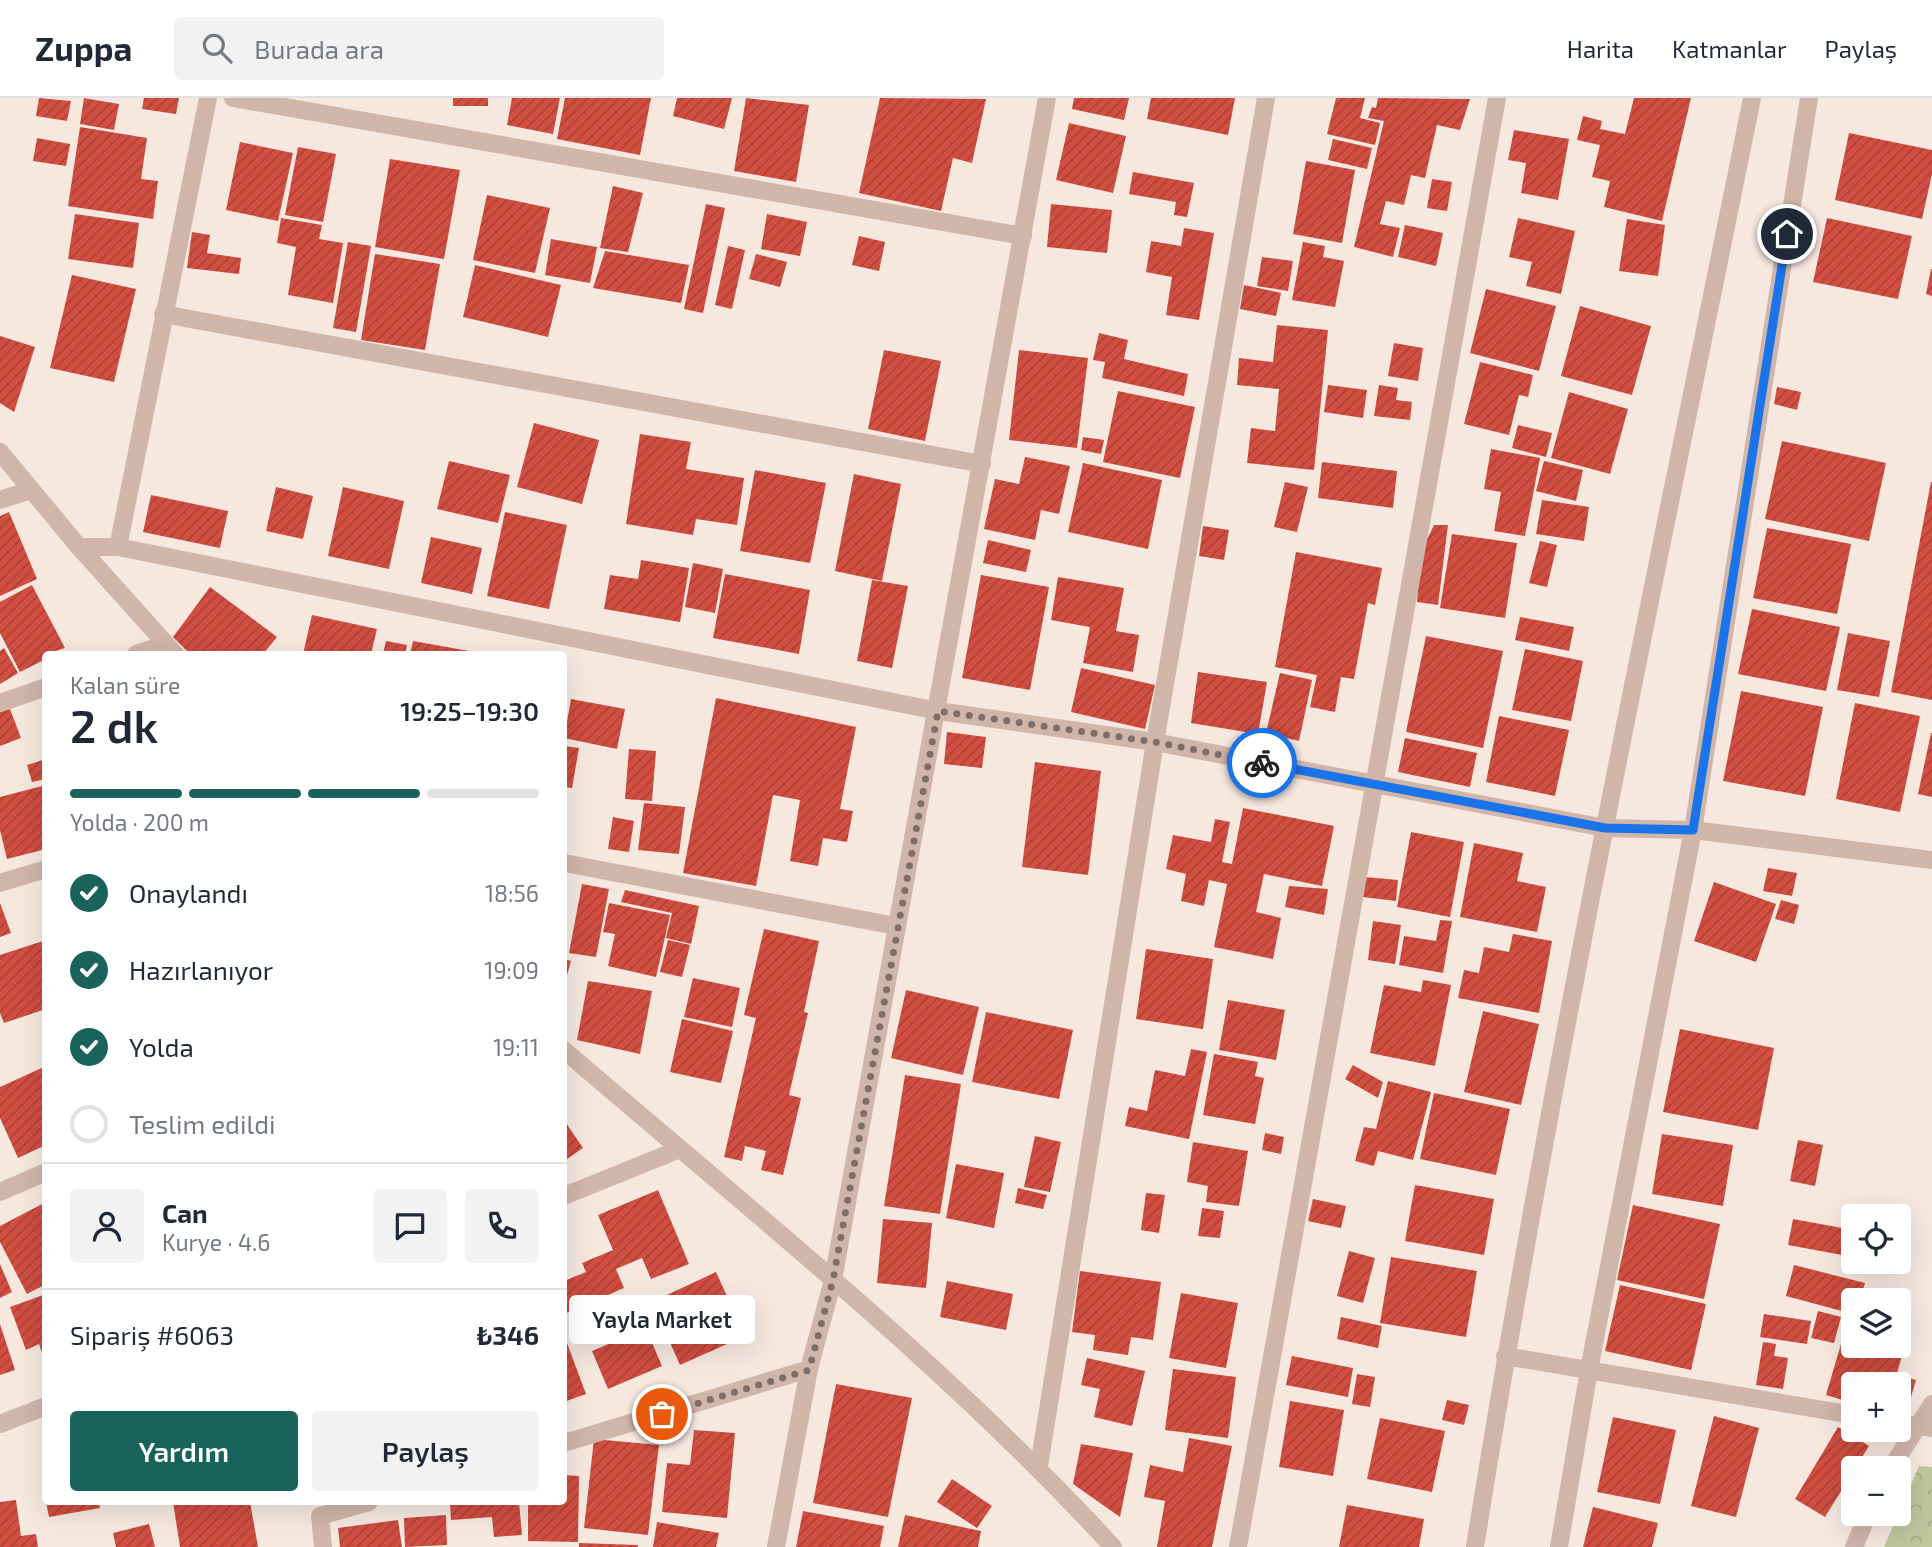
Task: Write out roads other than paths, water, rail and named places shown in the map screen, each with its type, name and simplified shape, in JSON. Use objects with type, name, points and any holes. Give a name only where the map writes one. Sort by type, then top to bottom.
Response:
[{"type":"street","points":[[118,547],[208,98]]},
{"type":"street","points":[[233,98],[1023,236]]},
{"type":"street","points":[[776,1547],[809,1370],[833,1280],[1047,98]]},
{"type":"street","points":[[1039,1466],[1155,742],[1266,98]]},
{"type":"street","points":[[1238,1547],[1497,98]]},
{"type":"street","points":[[1475,1547],[1506,1356],[1605,828],[1752,98]]},
{"type":"street","points":[[1559,1547],[1589,1370],[1693,830],[1809,98]]},
{"type":"street","points":[[163,314],[982,464]]},
{"type":"street","points":[[0,452],[79,547],[171,649]]},
{"type":"street","points":[[0,500],[31,490]]},
{"type":"street","points":[[79,547],[118,547],[938,711],[1155,742],[1605,828],[1693,830],[1932,860]]},
{"type":"street","points":[[0,703],[42,688]]},
{"type":"street","points":[[567,864],[897,926]]},
{"type":"street","points":[[0,883],[42,870]]},
{"type":"street","points":[[567,1052],[833,1280],[1039,1466],[1113,1547]]},
{"type":"street","points":[[567,1195],[680,1150]]},
{"type":"street","points":[[0,1192],[42,1174]]},
{"type":"street","points":[[1506,1356],[1841,1413]]},
{"type":"street","points":[[567,1442],[809,1370]]},
{"type":"street","points":[[1901,1456],[1925,1427],[1932,1404]]},
{"type":"street","points":[[0,1424],[42,1408]]},
{"type":"street","points":[[323,1547],[320,1516],[358,1505]]},
{"type":"street","points":[[1854,1547],[1863,1526]]},
{"type":"place","name":"Yayla Market","points":[[662,1414]]}]
